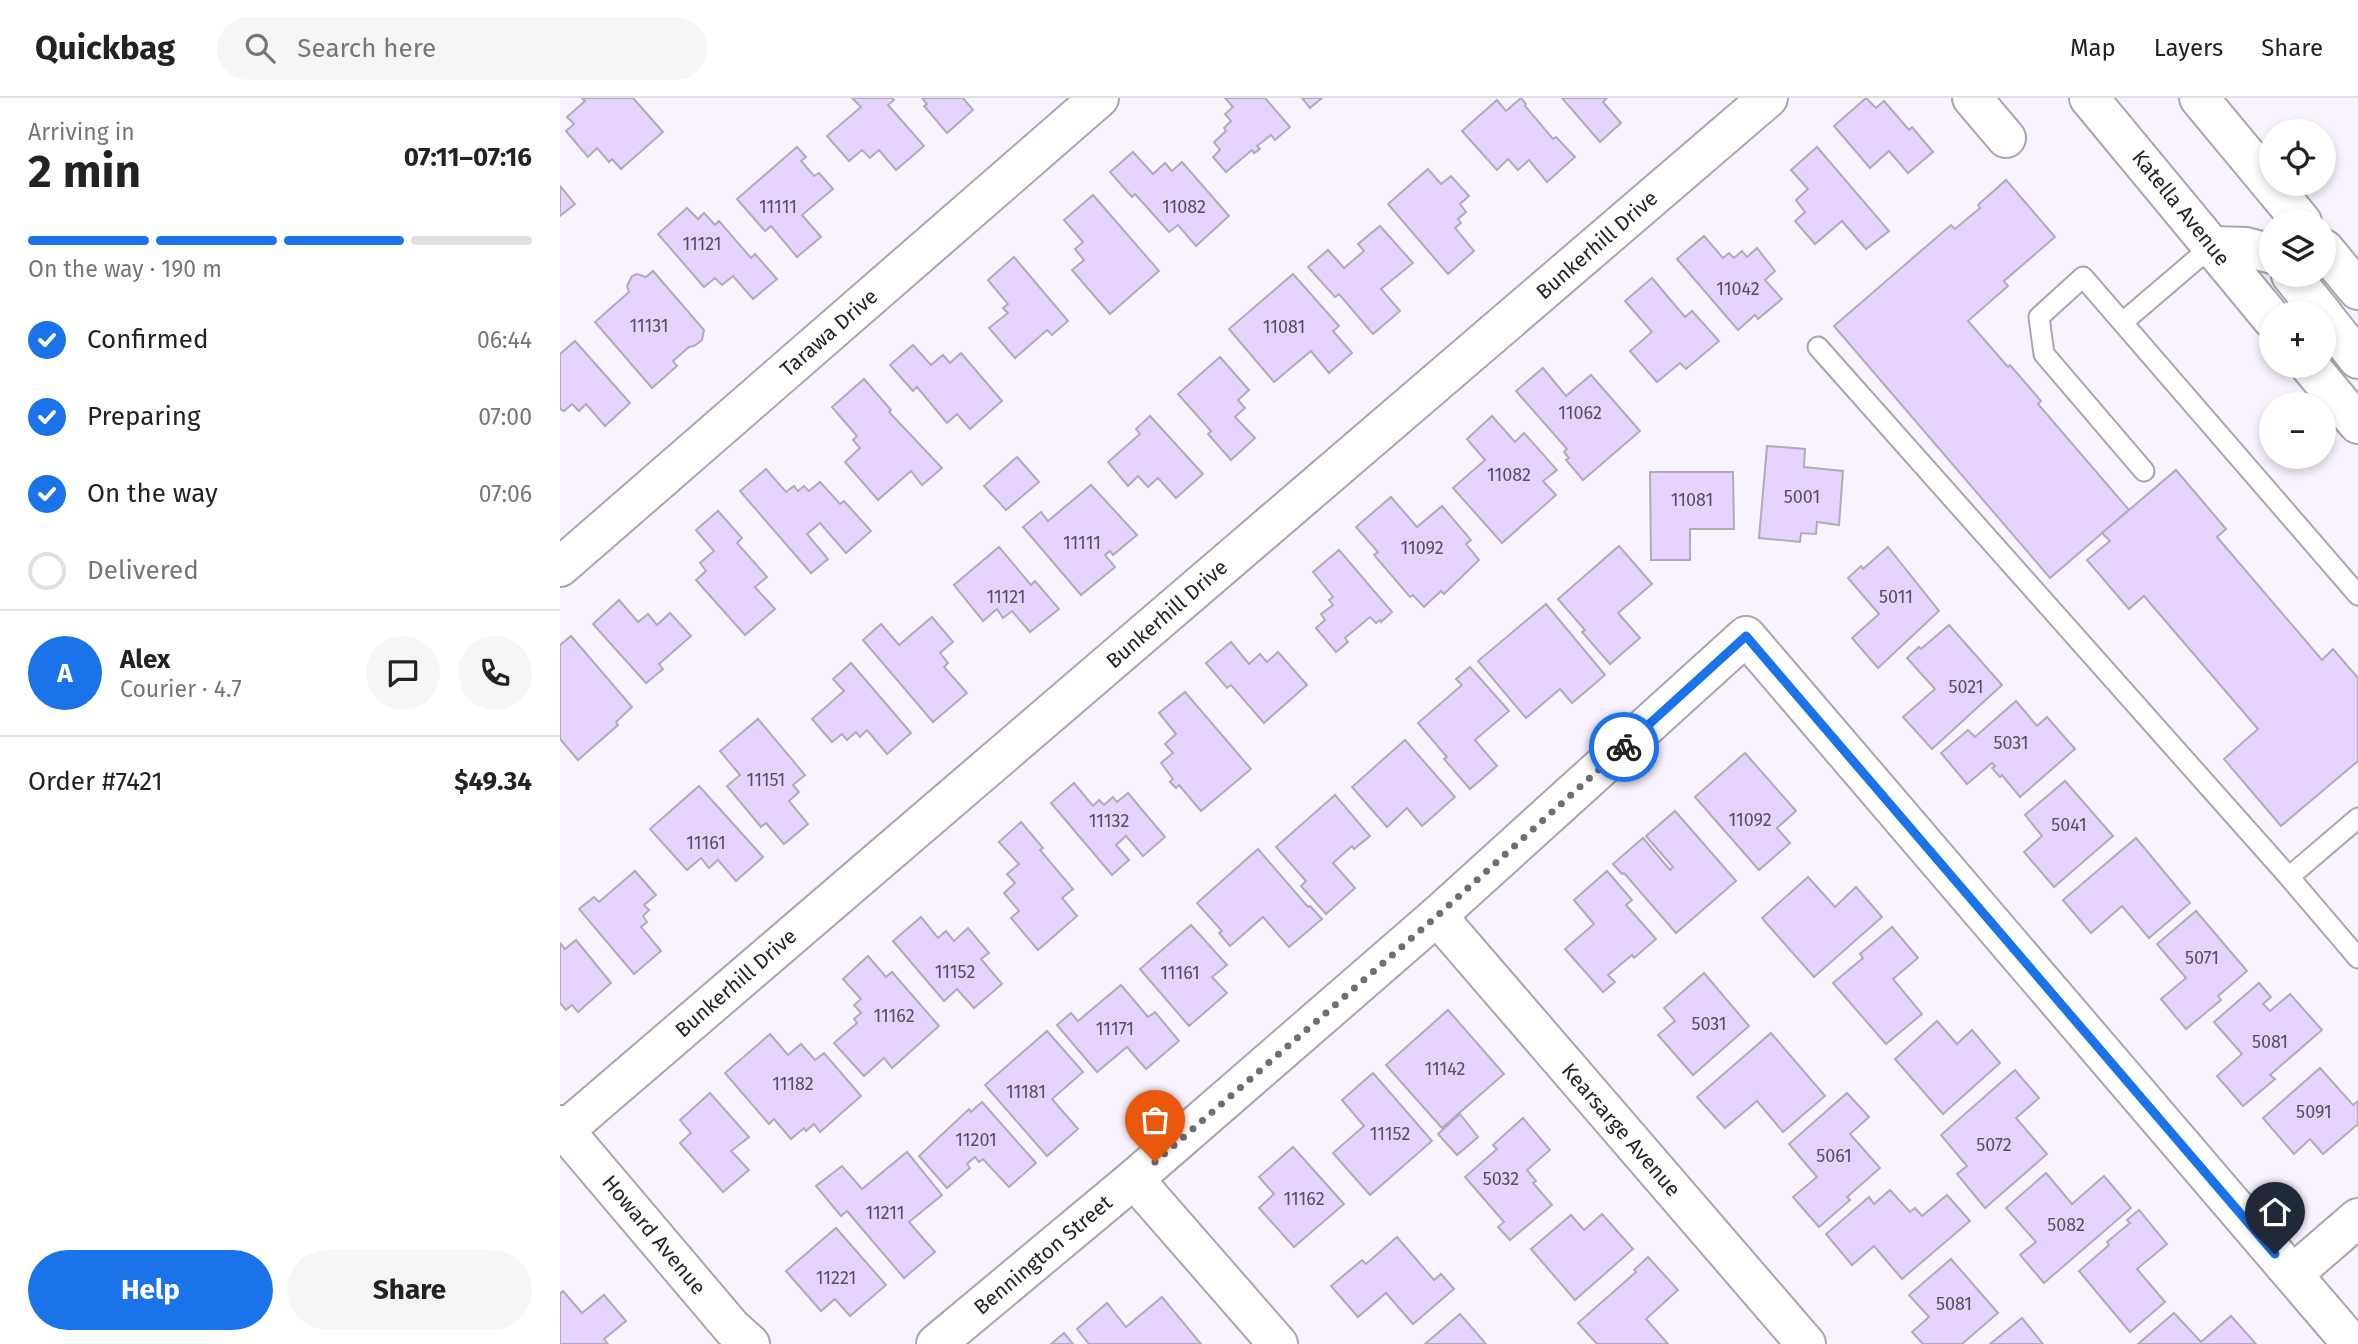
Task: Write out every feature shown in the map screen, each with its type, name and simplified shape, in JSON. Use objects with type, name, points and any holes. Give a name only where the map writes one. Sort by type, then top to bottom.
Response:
[{"type":"street","name":"Tarawa Drive","points":[[560,567],[1098,98]]},
{"type":"street","name":"Bunkerhill Drive","points":[[562,1127],[1769,98]]},
{"type":"street","points":[[1972,98],[2007,138]]},
{"type":"street","name":"Katella Avenue","points":[[2089,98],[2259,303]]},
{"type":"street","points":[[2199,98],[2292,210]]},
{"type":"street","points":[[2212,246],[2246,247],[2259,250]]},
{"type":"street","points":[[2301,287],[2312,301]]},
{"type":"street","points":[[2336,331],[2358,359]]},
{"type":"street","points":[[2320,378],[2358,424]]},
{"type":"street","name":"Bennington Street","points":[[936,1344],[1134,1179],[1437,916],[1746,636],[2293,1274]]},
{"type":"street","name":"Kearsarge Avenue","points":[[1437,916],[1806,1344]]},
{"type":"street","name":"Howard Avenue","points":[[562,1127],[732,1328],[750,1344]]},
{"type":"street","points":[[1134,1179],[1278,1344]]},
{"type":"street","points":[[2352,1344],[2293,1274],[2358,1218]]},
{"type":"lane","points":[[2123,322],[2212,246]]},
{"type":"lane","points":[[2144,471],[2044,354],[2039,317],[2083,277],[2358,595]]},
{"type":"lane","points":[[1818,347],[2358,958]]},
{"type":"lane","points":[[2289,877],[2358,818]]},
{"type":"building","points":[[582,98],[633,98],[663,132],[621,169],[612,159],[609,162],[597,148],[588,157],[566,131],[574,124],[567,117],[585,101]]},
{"type":"building","points":[[852,98],[892,98],[894,100],[888,105],[924,146],[896,170],[879,150],[870,158],[862,150],[849,161],[827,136],[861,107]]},
{"type":"building","points":[[922,98],[963,98],[973,110],[947,133],[924,106],[927,104]]},
{"type":"building","points":[[1225,98],[1265,98],[1290,127],[1275,140],[1271,135],[1257,146],[1260,149],[1254,153],[1252,150],[1226,172],[1213,157],[1220,150],[1214,142],[1226,131],[1224,128],[1231,121],[1225,114],[1233,107]]},
{"type":"building","points":[[1302,98],[1322,98],[1310,108]]},
{"type":"building","points":[[1521,98],[1553,139],[1556,137],[1575,157],[1547,182],[1529,160],[1518,170],[1508,159],[1497,170],[1462,131],[1497,100],[1506,111]]},
{"type":"building","points":[[1562,98],[1607,98],[1603,102],[1621,123],[1600,142]]},
{"type":"building","points":[[1866,98],[1876,108],[1884,101],[1909,130],[1912,127],[1933,152],[1908,173],[1889,151],[1870,168],[1834,126]]},
{"type":"building","points":[[797,147],[806,157],[801,161],[814,176],[819,173],[833,189],[802,215],[821,237],[797,257],[771,226],[765,231],[737,199]]},
{"type":"building","points":[[1817,147],[1889,231],[1866,249],[1842,221],[1815,244],[1795,221],[1805,212],[1796,200],[1808,189],[1791,170]]},
{"type":"building","points":[[1133,152],[1153,174],[1165,163],[1172,171],[1182,162],[1229,216],[1196,246],[1178,225],[1169,232],[1135,194],[1132,197],[1110,172]]},
{"type":"building","points":[[1428,169],[1441,184],[1451,176],[1469,196],[1460,204],[1466,212],[1458,219],[1461,223],[1455,228],[1474,251],[1448,274],[1388,204]]},
{"type":"building","points":[[2006,180],[2055,237],[2004,281],[2008,286],[1968,321],[2041,401],[2038,404],[2129,510],[2050,578],[1834,326],[1951,225],[1955,229],[1980,208],[1978,205]]},
{"type":"building","points":[[560,186],[575,204],[560,216]]},
{"type":"building","points":[[1093,195],[1159,271],[1110,314],[1072,270],[1084,260],[1075,249],[1083,242],[1064,220]]},
{"type":"building","points":[[687,208],[698,219],[704,213],[715,225],[719,221],[751,258],[755,254],[777,279],[753,299],[733,276],[722,285],[715,278],[704,287],[658,234]]},
{"type":"building","points":[[1380,226],[1413,263],[1381,289],[1400,311],[1373,334],[1339,294],[1335,297],[1308,267],[1328,250],[1344,268],[1364,251],[1358,244]]},
{"type":"building","points":[[1704,236],[1723,258],[1729,253],[1734,258],[1742,251],[1747,257],[1757,248],[1775,271],[1765,280],[1782,299],[1758,319],[1755,315],[1738,330],[1677,259]]},
{"type":"building","points":[[1014,257],[1068,321],[1052,335],[1047,330],[1015,358],[989,328],[1008,313],[1003,308],[1008,304],[988,280]]},
{"type":"building","points":[[653,271],[704,330],[702,340],[673,361],[677,366],[652,388],[595,322],[629,292],[627,286],[632,276],[637,274],[646,277]]},
{"type":"building","points":[[1293,274],[1339,326],[1333,331],[1352,353],[1329,373],[1311,351],[1274,382],[1229,329]]},
{"type":"building","points":[[1652,278],[1685,317],[1692,311],[1719,341],[1686,369],[1680,363],[1657,382],[1630,351],[1652,332],[1625,301]]},
{"type":"building","points":[[575,341],[630,403],[605,426],[586,404],[579,411],[572,404],[564,411],[560,409],[560,354]]},
{"type":"building","points":[[913,345],[931,365],[943,355],[950,363],[961,353],[1002,401],[970,429],[957,414],[947,423],[917,387],[913,391],[890,365]]},
{"type":"building","points":[[1220,357],[1249,390],[1238,400],[1245,408],[1235,417],[1255,438],[1231,460],[1208,434],[1211,431],[1178,394]]},
{"type":"building","points":[[1543,368],[1566,396],[1591,375],[1640,431],[1583,480],[1566,460],[1569,458],[1564,452],[1567,449],[1516,391]]},
{"type":"building","points":[[864,379],[891,410],[889,412],[942,468],[922,485],[911,471],[878,500],[845,462],[860,448],[853,440],[857,436],[832,407]]},
{"type":"building","points":[[1150,416],[1203,474],[1176,498],[1158,478],[1148,487],[1138,476],[1128,486],[1108,462],[1140,434],[1136,429]]},
{"type":"building","points":[[1492,416],[1515,442],[1524,433],[1557,470],[1543,481],[1556,495],[1502,543],[1453,488],[1485,460],[1467,439]]},
{"type":"building","points":[[1767,446],[1805,449],[1804,467],[1843,471],[1839,525],[1817,522],[1816,534],[1801,533],[1800,542],[1759,538]]},
{"type":"building","points":[[1017,457],[1039,482],[1006,510],[984,486]]},
{"type":"building","points":[[766,469],[786,492],[794,486],[798,491],[804,486],[809,491],[820,482],[840,504],[844,501],[871,531],[846,553],[820,523],[807,534],[828,559],[811,573],[740,491]]},
{"type":"building","points":[[2176,470],[2226,529],[2217,537],[2322,660],[2333,649],[2358,678],[2358,761],[2281,826],[2224,759],[2258,729],[2144,596],[2129,609],[2087,560],[2110,541],[2102,533]]},
{"type":"building","points":[[1650,472],[1733,472],[1734,529],[1690,529],[1690,560],[1651,560]]},
{"type":"building","points":[[1091,485],[1137,535],[1113,555],[1110,551],[1105,555],[1115,567],[1081,595],[1023,527],[1041,512],[1048,521]]},
{"type":"building","points":[[1391,497],[1417,527],[1442,506],[1471,540],[1466,544],[1479,560],[1444,594],[1441,591],[1424,607],[1413,595],[1410,597],[1374,555],[1378,552],[1356,527]]},
{"type":"building","points":[[718,511],[742,538],[737,543],[767,577],[755,587],[775,609],[745,635],[696,580],[706,571],[700,563],[714,551],[696,530]]},
{"type":"building","points":[[1619,546],[1652,584],[1618,613],[1640,638],[1610,664],[1558,599]]},
{"type":"building","points":[[999,547],[1031,585],[1035,581],[1059,609],[1030,632],[1012,611],[1003,618],[997,609],[983,621],[954,585]]},
{"type":"building","points":[[1888,547],[1939,611],[1878,668],[1852,638],[1879,614],[1848,578]]},
{"type":"building","points":[[1339,550],[1392,612],[1381,622],[1380,620],[1376,623],[1370,617],[1345,638],[1348,642],[1336,652],[1316,628],[1325,620],[1321,614],[1333,605],[1329,600],[1333,597],[1313,572]]},
{"type":"building","points":[[619,600],[638,622],[648,614],[657,625],[670,613],[691,636],[659,664],[663,669],[646,683],[593,624]]},
{"type":"building","points":[[1546,604],[1605,675],[1572,703],[1560,689],[1526,718],[1478,661]]},
{"type":"building","points":[[932,617],[953,642],[940,653],[948,663],[944,667],[967,693],[933,722],[863,640],[881,624],[899,645]]},
{"type":"building","points":[[1949,625],[2002,685],[1932,749],[1903,717],[1935,689],[1907,658]]},
{"type":"building","points":[[571,636],[632,707],[616,722],[618,725],[578,760],[560,739],[560,645]]},
{"type":"building","points":[[1231,642],[1249,664],[1260,654],[1267,662],[1278,652],[1307,685],[1264,723],[1231,685],[1227,688],[1206,663]]},
{"type":"building","points":[[851,663],[911,733],[887,754],[867,730],[860,737],[856,732],[847,740],[842,734],[832,742],[812,719],[844,691],[833,679]]},
{"type":"building","points":[[1470,667],[1509,711],[1475,740],[1497,766],[1470,789],[1418,723],[1462,685],[1456,679]]},
{"type":"building","points":[[1185,692],[1251,769],[1201,811],[1179,785],[1176,788],[1170,782],[1173,779],[1161,763],[1173,753],[1165,744],[1176,734],[1159,713]]},
{"type":"building","points":[[2016,701],[2037,726],[2047,717],[2075,749],[2020,797],[2002,775],[2000,777],[1992,768],[1995,766],[1992,763],[1967,784],[1941,753],[1968,730],[1975,737]]},
{"type":"building","points":[[758,719],[805,775],[793,785],[799,792],[789,801],[808,824],[784,844],[766,823],[761,827],[727,786],[740,775],[720,751]]},
{"type":"building","points":[[1405,740],[1455,797],[1422,826],[1407,808],[1387,827],[1352,787]]},
{"type":"building","points":[[1745,753],[1796,811],[1777,828],[1790,843],[1759,870],[1695,797]]},
{"type":"building","points":[[2065,781],[2113,836],[2054,887],[2024,852],[2042,836],[2025,815]]},
{"type":"building","points":[[1074,783],[1093,806],[1099,800],[1104,805],[1113,797],[1117,802],[1128,793],[1165,837],[1143,856],[1126,836],[1116,845],[1129,860],[1112,875],[1051,803]]},
{"type":"building","points":[[699,786],[763,857],[736,881],[718,860],[709,868],[701,858],[687,870],[650,829]]},
{"type":"building","points":[[1335,795],[1370,836],[1354,849],[1352,846],[1333,863],[1355,888],[1326,914],[1301,886],[1306,881],[1276,847]]},
{"type":"building","points":[[1675,811],[1736,881],[1676,933],[1613,864],[1643,838],[1670,870],[1673,867],[1646,836]]},
{"type":"building","points":[[1021,822],[1043,848],[1040,850],[1073,889],[1062,898],[1077,916],[1038,950],[1011,918],[1019,911],[1004,893],[1015,883],[1007,874],[1019,864],[999,842]]},
{"type":"building","points":[[2136,838],[2190,903],[2149,938],[2122,906],[2091,933],[2063,900]]},
{"type":"building","points":[[1258,849],[1308,907],[1322,919],[1289,947],[1263,917],[1230,946],[1219,933],[1222,931],[1197,903]]},
{"type":"building","points":[[635,871],[656,895],[644,905],[649,910],[643,916],[647,922],[641,927],[661,951],[634,974],[579,909],[594,897],[599,902]]},
{"type":"building","points":[[1607,871],[1632,900],[1626,905],[1656,939],[1608,975],[1615,982],[1603,992],[1565,949],[1594,924],[1574,900]]},
{"type":"building","points":[[1808,877],[1835,907],[1856,887],[1882,917],[1814,977],[1762,918]]},
{"type":"building","points":[[2196,911],[2247,971],[2218,996],[2221,1000],[2186,1029],[2161,999],[2186,978],[2157,944]]},
{"type":"building","points":[[921,917],[938,938],[946,931],[954,941],[968,928],[989,953],[981,959],[1002,984],[974,1008],[957,989],[944,1001],[893,941]]},
{"type":"building","points":[[1191,925],[1227,965],[1212,977],[1227,993],[1189,1026],[1140,969]]},
{"type":"building","points":[[1892,927],[1918,958],[1893,979],[1922,1014],[1886,1044],[1833,983],[1863,958],[1860,954]]},
{"type":"building","points":[[576,940],[611,983],[578,1012],[572,1005],[566,1010],[560,1003],[560,943],[565,949]]},
{"type":"building","points":[[868,956],[886,977],[892,972],[939,1026],[892,1068],[884,1058],[864,1076],[834,1043],[857,1023],[854,1019],[861,1013],[854,1005],[861,999],[843,979]]},
{"type":"building","points":[[1704,973],[1749,1026],[1693,1075],[1658,1035],[1675,1021],[1664,1008]]},
{"type":"building","points":[[2259,983],[2271,997],[2263,1004],[2270,1011],[2290,994],[2322,1030],[2270,1075],[2275,1079],[2243,1106],[2217,1076],[2242,1054],[2214,1022]]},
{"type":"building","points":[[1121,985],[1148,1017],[1155,1012],[1179,1041],[1146,1069],[1127,1047],[1097,1072],[1057,1025],[1071,1013],[1078,1021]]},
{"type":"building","points":[[1448,1010],[1504,1074],[1442,1128],[1386,1065]]},
{"type":"building","points":[[1937,1021],[1957,1044],[1972,1030],[2000,1063],[1943,1114],[1895,1059]]},
{"type":"building","points":[[1047,1031],[1083,1072],[1052,1099],[1078,1129],[1047,1156],[985,1085]]},
{"type":"building","points":[[1771,1033],[1825,1096],[1783,1132],[1757,1101],[1725,1128],[1697,1097]]},
{"type":"building","points":[[770,1034],[788,1055],[801,1044],[815,1060],[824,1053],[861,1096],[820,1132],[814,1124],[806,1131],[804,1128],[791,1139],[774,1119],[769,1124],[725,1073]]},
{"type":"building","points":[[2320,1068],[2353,1105],[2358,1101],[2358,1124],[2323,1154],[2310,1139],[2294,1154],[2263,1118]]},
{"type":"building","points":[[2015,1070],[2039,1098],[2016,1118],[2047,1154],[1985,1208],[1957,1174],[1967,1166],[1941,1135]]},
{"type":"building","points":[[1373,1073],[1432,1141],[1370,1195],[1333,1153],[1364,1126],[1342,1100]]},
{"type":"building","points":[[710,1093],[749,1137],[731,1151],[749,1170],[723,1192],[680,1143],[691,1133],[680,1120]]},
{"type":"building","points":[[1847,1093],[1869,1117],[1850,1134],[1880,1168],[1847,1197],[1850,1200],[1819,1227],[1793,1197],[1817,1177],[1789,1144]]},
{"type":"building","points":[[982,1102],[1036,1163],[1009,1187],[983,1159],[979,1162],[975,1157],[967,1164],[970,1168],[947,1188],[919,1156],[969,1109],[971,1112]]},
{"type":"building","points":[[1460,1114],[1478,1137],[1457,1155],[1438,1134]]},
{"type":"building","points":[[1523,1118],[1550,1150],[1527,1170],[1536,1181],[1533,1183],[1552,1205],[1510,1240],[1498,1227],[1504,1222],[1465,1177],[1497,1149],[1493,1145]]},
{"type":"building","points":[[1293,1147],[1344,1204],[1294,1247],[1259,1208],[1274,1194],[1259,1177]]},
{"type":"building","points":[[907,1152],[942,1195],[909,1222],[935,1252],[904,1278],[847,1211],[841,1216],[816,1186],[842,1166],[862,1189]]},
{"type":"building","points":[[2046,1173],[2072,1204],[2104,1176],[2131,1208],[2044,1283],[2020,1255],[2036,1242],[2006,1208]]},
{"type":"building","points":[[1890,1190],[1910,1212],[1915,1208],[1922,1216],[1947,1195],[1970,1221],[1902,1279],[1874,1246],[1852,1265],[1826,1234],[1869,1197],[1874,1204]]},
{"type":"building","points":[[2139,1210],[2167,1244],[2137,1269],[2165,1302],[2130,1332],[2079,1271],[2109,1245],[2107,1242],[2130,1223],[2127,1220]]},
{"type":"building","points":[[1602,1214],[1633,1249],[1575,1300],[1531,1249],[1571,1215],[1584,1230]]},
{"type":"building","points":[[836,1228],[886,1285],[850,1316],[835,1299],[821,1311],[786,1271]]},
{"type":"building","points":[[1397,1237],[1434,1280],[1441,1274],[1454,1289],[1413,1324],[1386,1293],[1358,1317],[1331,1286],[1362,1260],[1366,1264]]},
{"type":"building","points":[[1648,1257],[1678,1290],[1646,1319],[1668,1344],[1597,1344],[1578,1323],[1636,1272],[1634,1270]]},
{"type":"building","points":[[1951,1259],[1998,1313],[1962,1344],[1923,1344],[1912,1332],[1929,1317],[1909,1295]]},
{"type":"building","points":[[563,1291],[582,1313],[604,1295],[626,1321],[604,1339],[608,1344],[560,1344],[560,1294]]},
{"type":"building","points":[[1162,1297],[1201,1344],[1089,1344],[1077,1329],[1107,1303],[1126,1327]]},
{"type":"building","points":[[2174,1313],[2201,1342],[2231,1316],[2256,1344],[2138,1344]]},
{"type":"building","points":[[1460,1314],[1486,1344],[1425,1344]]},
{"type":"building","points":[[2022,1318],[2043,1344],[1990,1344]]},
{"type":"building","points":[[1064,1333],[1073,1344],[1051,1344]]},
{"type":"way so far","points":[[1155,1162],[1437,916],[1624,747]]},
{"type":"route","points":[[1624,747],[1746,636],[2275,1254]]}]
